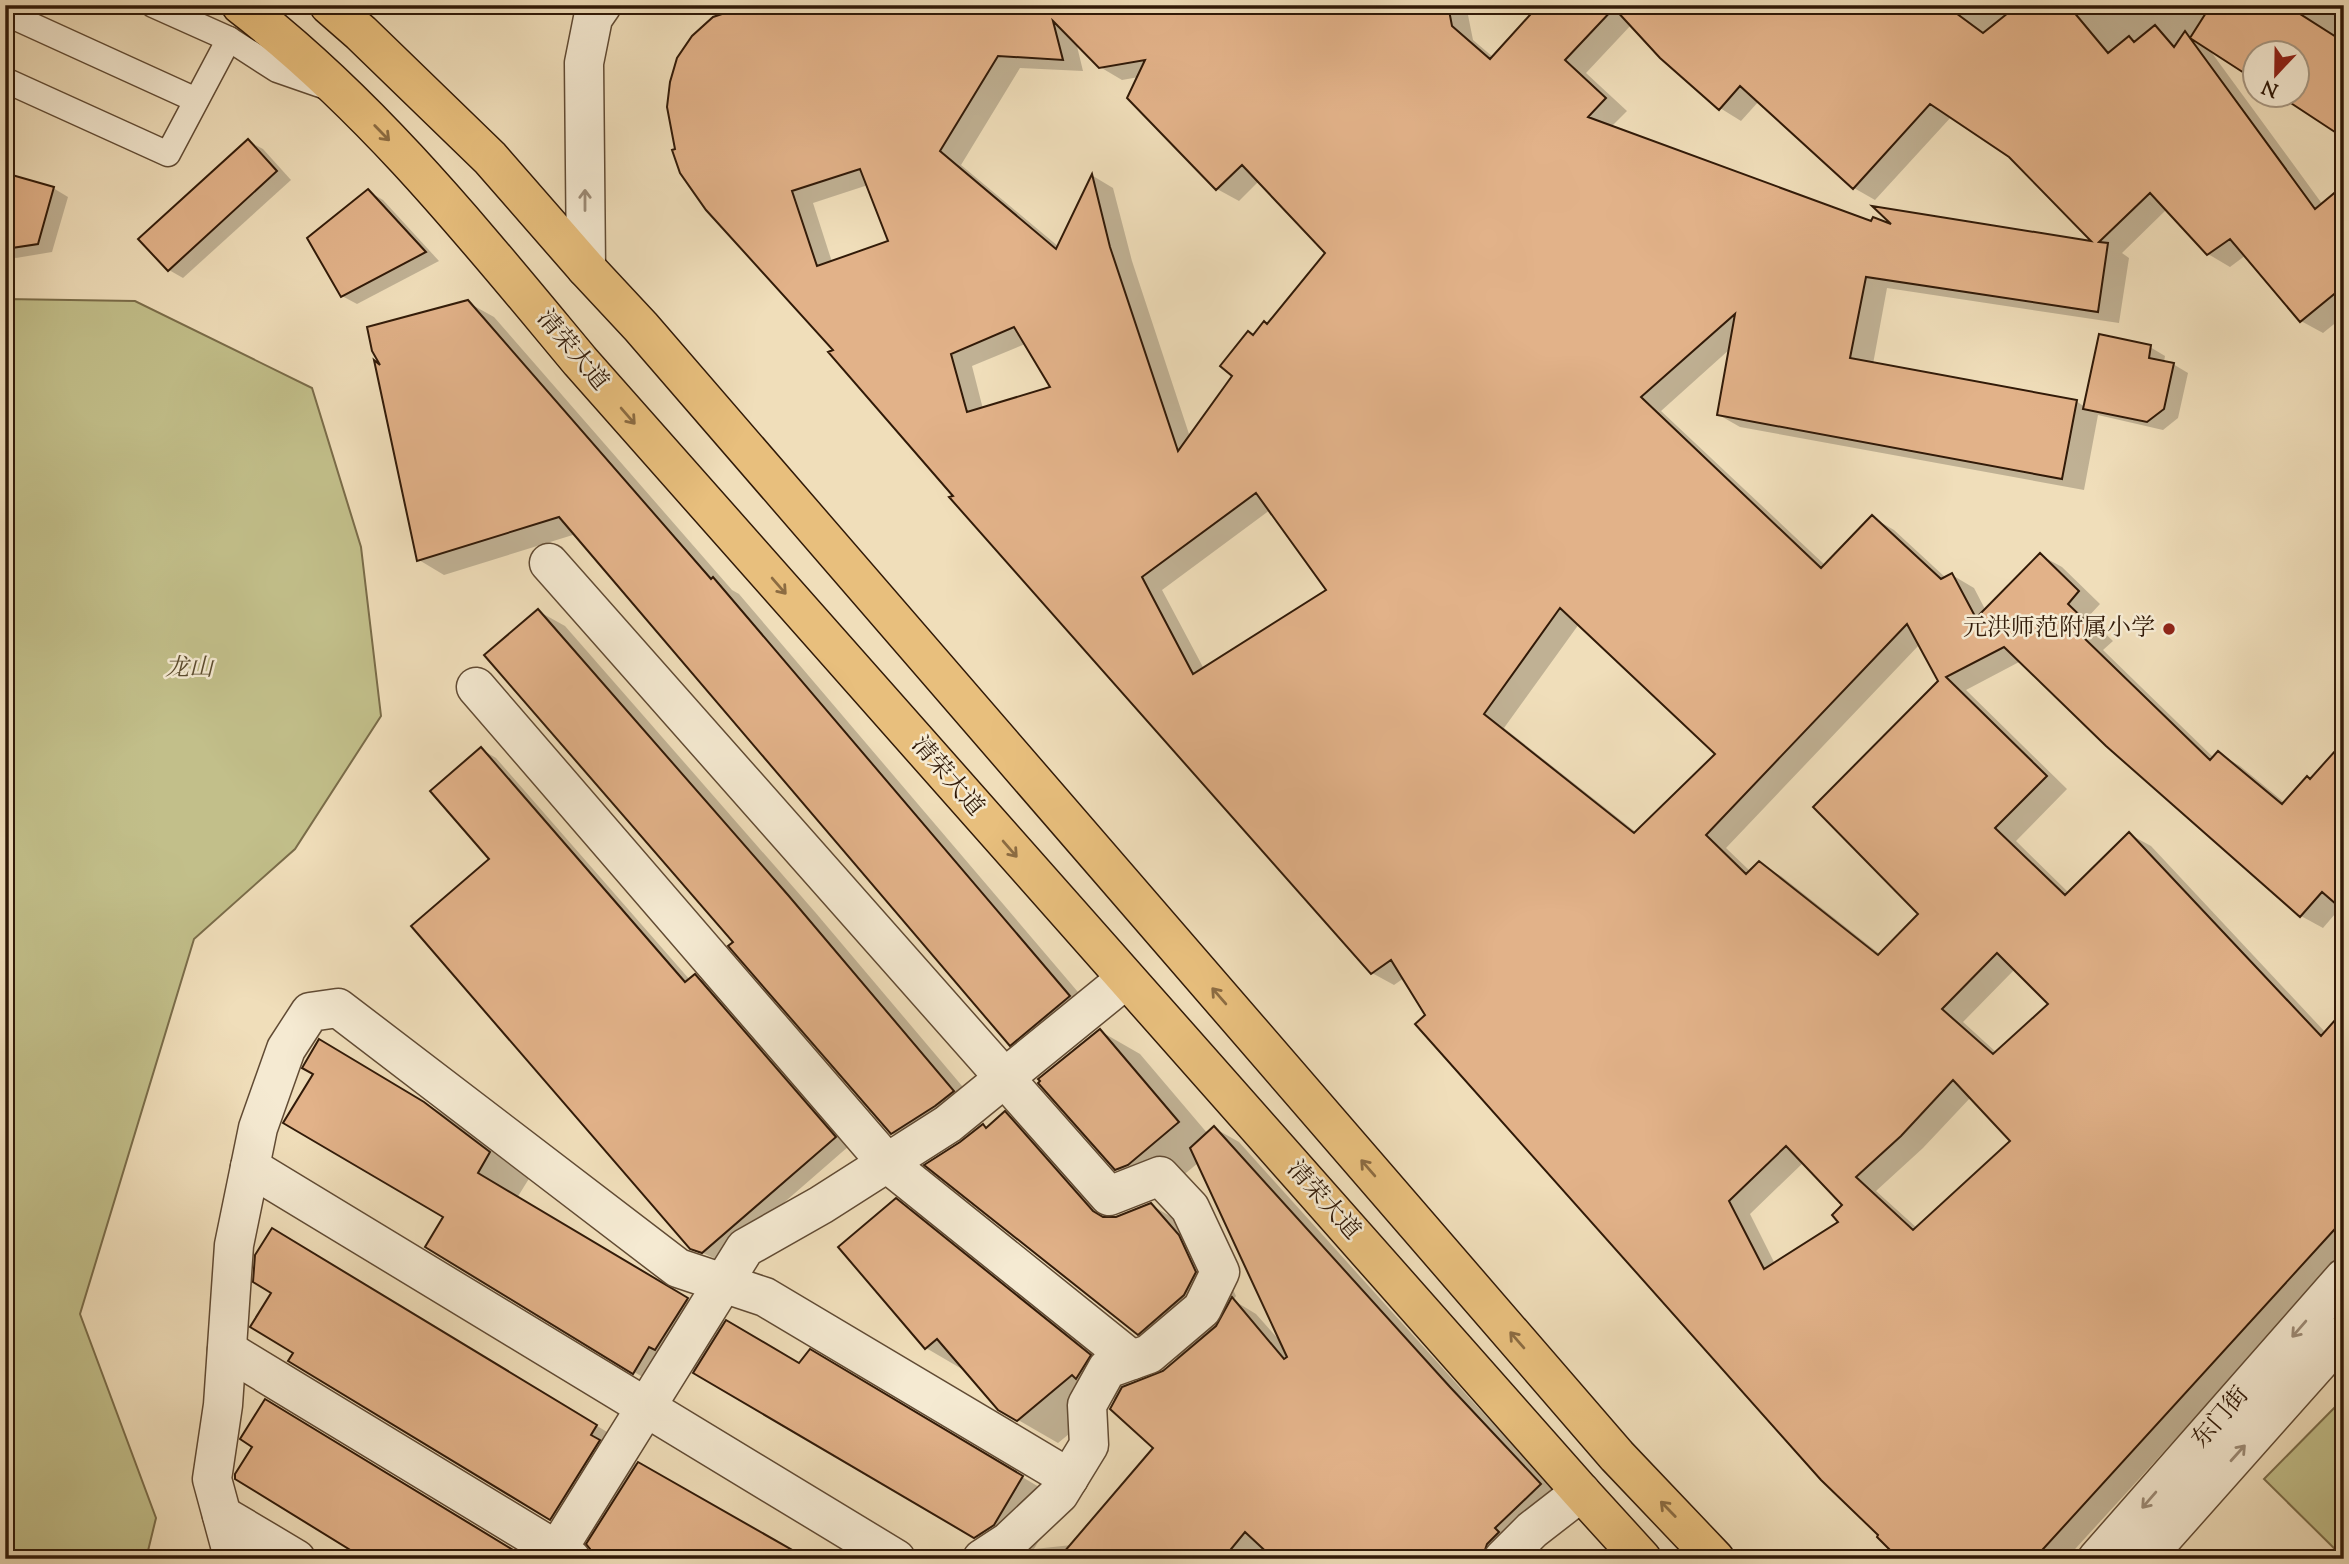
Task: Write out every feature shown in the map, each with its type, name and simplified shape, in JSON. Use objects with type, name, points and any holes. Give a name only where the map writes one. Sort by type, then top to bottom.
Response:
[{"type":"main road","points":[[329,5],[490,158],[650,338],[1617,1456],[1715,1559]]},
{"type":"main road","name":"清荣大道","points":[[235,22],[343,93],[438,191],[580,361],[1642,1559]]},
{"type":"street","points":[[586,268],[584,63],[593,18],[602,5]]},
{"type":"street","points":[[549,563],[1109,1196],[1160,1176],[1190,1209],[1220,1272],[1202,1309],[1149,1354],[1107,1369],[1087,1405],[1089,1445],[1059,1494],[1016,1534],[982,1559]]},
{"type":"street","points":[[476,687],[887,1163],[1132,1360]]},
{"type":"street","points":[[227,1350],[564,1554],[646,1407],[745,1248],[821,1205],[948,1124],[1126,979]]},
{"type":"street","points":[[228,1559],[231,1549],[212,1479],[223,1405],[234,1245],[258,1128],[286,1049],[310,1012],[338,1008],[678,1268],[765,1297],[1069,1478]]},
{"type":"street","points":[[250,1167],[896,1559]]},
{"type":"street","name":"东门街","points":[[2097,1559],[2344,1278]]},
{"type":"street","name":"东门街","points":[[2144,1559],[2344,1334]]},
{"type":"street","points":[[1503,1559],[1532,1530],[1581,1492]]},
{"type":"street","points":[[222,1515],[296,1559]]},
{"type":"lane","points":[[5,80],[168,154],[235,22],[153,5]]},
{"type":"lane","points":[[5,13],[196,100]]},
{"type":"green space","name":"龙山","points":[[5,299],[135,301],[312,388],[361,547],[381,716],[295,849],[194,939],[80,1314],[156,1518],[146,1559],[5,1559]]},
{"type":"green space","points":[[2344,1398],[2344,1558],[2264,1479]]},
{"type":"building","points":[[749,5],[1448,5],[1452,26],[1490,59],[1539,5],[1945,5],[1983,33],[2018,5],[2068,5],[2108,53],[2129,36],[2134,42],[2155,25],[2174,47],[2185,31],[2315,209],[2344,185],[2344,286],[2300,322],[2230,239],[2207,255],[2150,193],[2099,242],[2108,243],[2098,312],[1866,277],[1850,358],[2077,400],[2062,479],[1717,415],[1735,314],[1641,397],[1821,568],[1872,515],[1941,579],[1952,573],[1976,618],[2040,553],[2079,591],[2068,604],[2092,627],[2083,637],[2210,760],[2218,751],[2282,804],[2307,776],[2310,779],[2344,741],[2344,911],[2322,892],[2300,917],[2106,746],[2004,647],[1946,677],[2047,776],[1995,828],[2065,895],[2129,832],[2321,1036],[2344,1010],[2344,1219],[2034,1559],[1899,1559],[1821,1480],[1415,1024],[1425,1015],[1391,960],[1371,974],[949,497],[953,496],[828,352],[833,350],[706,210],[680,173],[672,150],[675,149],[667,107],[677,58],[692,36],[713,17]],"holes":[[[1614,8],[1660,58],[1719,110],[1740,86],[1853,189],[1930,104],[2009,157],[2091,241],[1872,206],[1891,224],[1873,217],[1871,221],[1588,117],[1606,98],[1565,60]],[[1053,21],[1099,68],[1145,60],[1127,98],[1216,190],[1242,165],[1325,253],[1267,324],[1264,321],[1253,335],[1248,331],[1220,366],[1232,376],[1178,451],[1110,247],[1092,174],[1056,249],[940,151],[998,56],[1063,60]],[[860,169],[888,241],[817,266],[792,191]],[[1014,327],[1050,387],[967,412],[951,354]],[[1256,493],[1326,590],[1193,674],[1142,577]],[[1560,608],[1715,754],[1634,833],[1484,714]],[[1907,624],[1938,681],[1813,807],[1918,914],[1878,955],[1759,861],[1746,874],[1706,835]],[[1997,953],[2048,1004],[1993,1054],[1942,1009]],[[1953,1080],[2010,1141],[1913,1230],[1856,1177],[1901,1136]],[[1786,1146],[1842,1205],[1832,1215],[1838,1222],[1764,1269],[1729,1201]]]},
{"type":"building","points":[[2211,5],[2286,5],[2344,42],[2344,138],[2298,108],[2310,108],[2310,38],[2240,38],[2240,70],[2190,38]]},
{"type":"building","points":[[248,139],[277,171],[168,271],[138,239]]},
{"type":"building","points":[[5,173],[54,187],[38,244],[5,249]]},
{"type":"building","points":[[368,189],[426,252],[341,297],[307,238]]},
{"type":"building","points":[[468,300],[711,579],[713,577],[1070,996],[1010,1046],[559,517],[417,561],[374,360],[380,365],[372,351],[367,327]]},
{"type":"building","points":[[2099,334],[2151,345],[2149,358],[2174,363],[2164,409],[2147,422],[2083,409]]},
{"type":"building","points":[[538,609],[788,895],[954,1091],[891,1134],[728,946],[733,942],[484,655]]},
{"type":"building","points":[[481,747],[685,982],[695,974],[836,1137],[702,1253],[690,1249],[411,926],[489,859],[430,791]]},
{"type":"building","points":[[1100,1029],[1179,1122],[1128,1165],[1115,1170],[1038,1083],[1038,1079]]},
{"type":"building","points":[[319,1039],[424,1102],[490,1152],[478,1173],[688,1298],[655,1350],[649,1347],[633,1374],[425,1247],[443,1217],[283,1123],[313,1074],[302,1068]]},
{"type":"building","points":[[1005,1111],[1093,1211],[1103,1217],[1116,1217],[1151,1203],[1179,1235],[1196,1272],[1184,1295],[1138,1335],[924,1165],[983,1124],[986,1128]]},
{"type":"building","points":[[1214,1126],[1541,1484],[1495,1528],[1499,1532],[1487,1544],[1482,1559],[1274,1559],[1245,1532],[1223,1559],[1058,1559],[1153,1448],[1110,1409],[1122,1387],[1163,1371],[1216,1326],[1232,1297],[1284,1359],[1287,1357],[1190,1148]]},
{"type":"building","points":[[896,1198],[1091,1355],[1076,1379],[1072,1375],[1017,1421],[998,1410],[937,1339],[925,1349],[838,1247]]},
{"type":"building","points":[[272,1228],[597,1425],[591,1435],[600,1440],[550,1520],[288,1361],[293,1353],[250,1327],[271,1293],[253,1282],[255,1255]]},
{"type":"building","points":[[726,1320],[799,1363],[810,1349],[1023,1476],[994,1525],[974,1538],[693,1373]]},
{"type":"building","points":[[265,1399],[528,1559],[365,1559],[235,1479],[235,1474],[252,1447],[240,1439]]},
{"type":"building","points":[[638,1462],[808,1559],[593,1559],[586,1544]]},
{"type":"place","name":"元洪师范附属小学","points":[[2169,629]]}]
